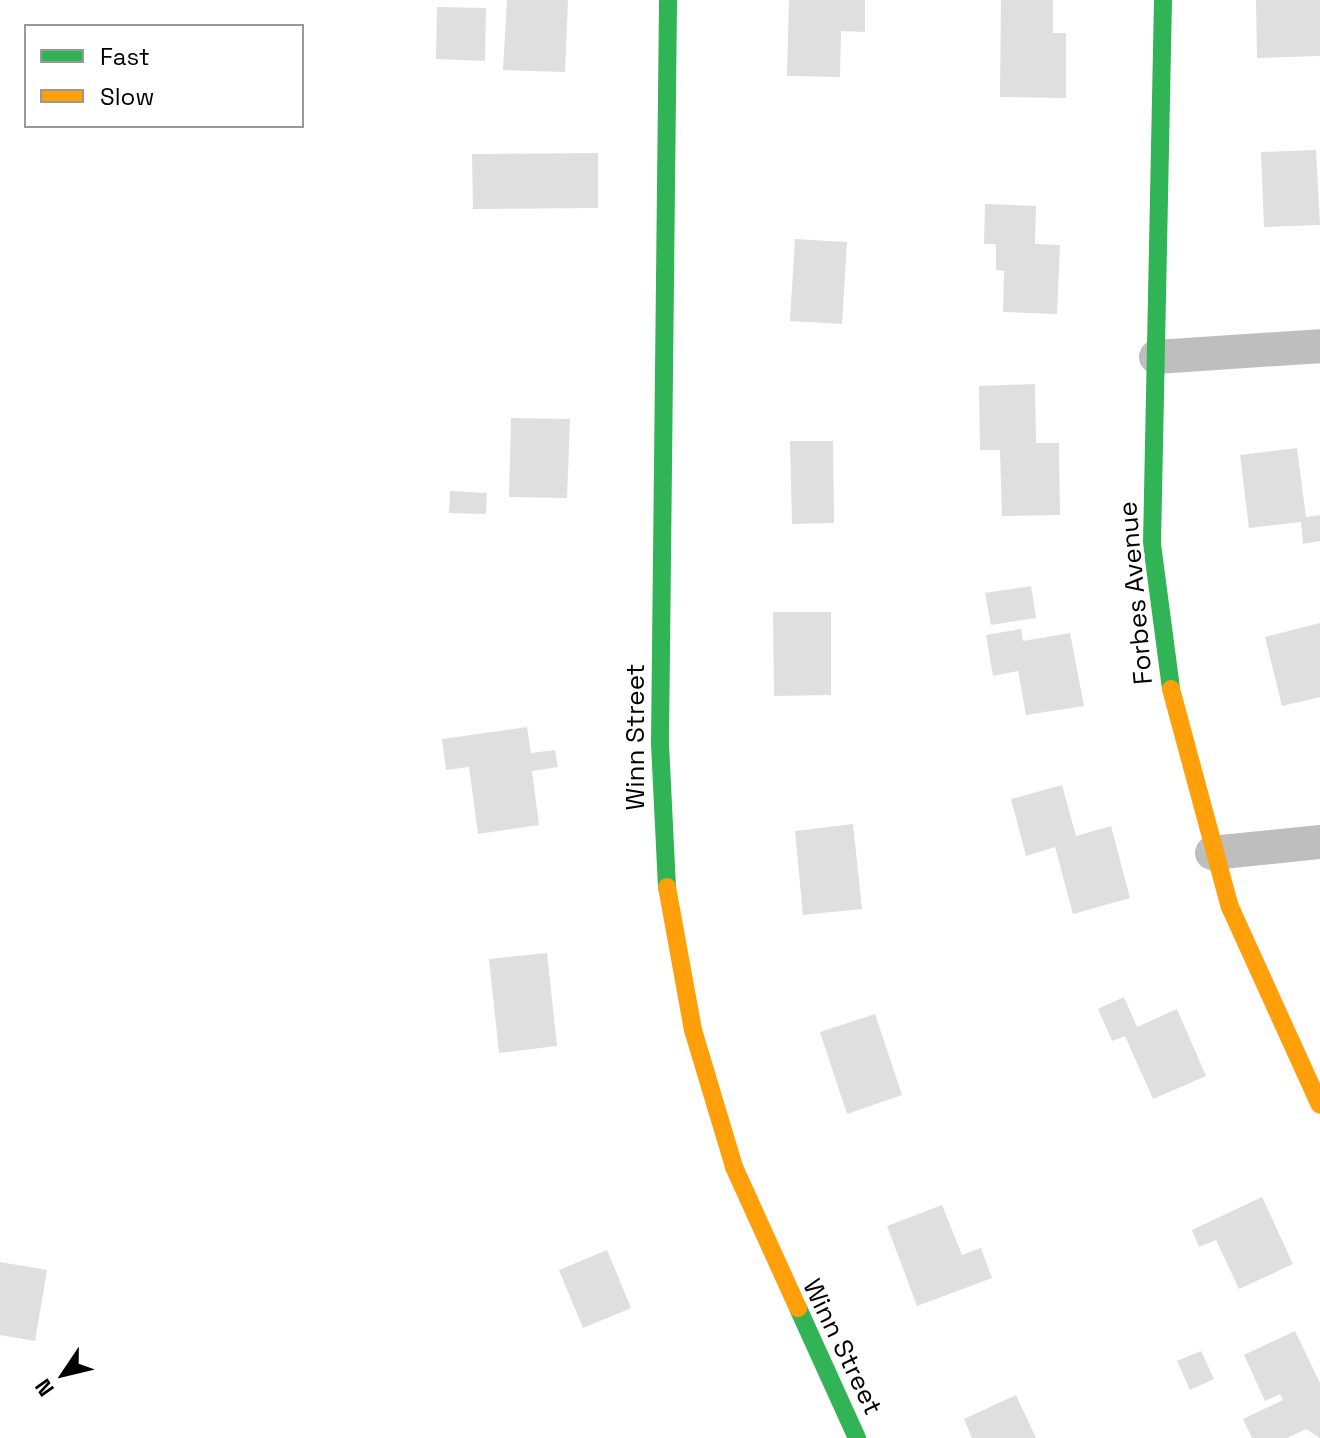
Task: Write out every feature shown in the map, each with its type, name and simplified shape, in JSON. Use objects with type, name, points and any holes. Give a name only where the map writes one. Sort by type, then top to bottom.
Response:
[{"type":"main road","name":"Winn Street","points":[[668,0],[660,742],[667,898],[693,1030],[734,1167],[857,1438]]},
{"type":"main road","name":"Forbes Avenue","points":[[1163,0],[1152,544],[1160,630],[1212,853],[1245,945],[1320,1105]]},
{"type":"street","points":[[1156,357],[1320,346]]},
{"type":"street","points":[[1212,853],[1320,842]]},
{"type":"building","points":[[507,0],[568,0],[565,72],[503,70]]},
{"type":"building","points":[[789,0],[865,0],[865,32],[841,31],[840,77],[787,76]]},
{"type":"building","points":[[1001,0],[1053,0],[1053,33],[1066,33],[1066,98],[1000,97]]},
{"type":"building","points":[[1256,0],[1320,0],[1320,56],[1257,58]]},
{"type":"building","points":[[437,7],[486,8],[485,61],[436,59]]},
{"type":"building","points":[[1316,150],[1320,225],[1264,227],[1261,152]]},
{"type":"building","points":[[598,153],[598,208],[473,209],[472,154]]},
{"type":"building","points":[[985,204],[1036,206],[1035,244],[1060,245],[1057,314],[1003,312],[1004,271],[996,270],[996,244],[984,244]]},
{"type":"building","points":[[795,239],[847,242],[842,324],[790,321]]},
{"type":"building","points":[[1035,384],[1036,443],[1059,443],[1060,515],[1002,516],[1000,450],[980,450],[979,386]]},
{"type":"building","points":[[511,418],[570,419],[567,498],[509,497]]},
{"type":"building","points":[[790,441],[833,441],[834,523],[792,524]]},
{"type":"building","points":[[1297,448],[1306,517],[1320,515],[1320,541],[1303,544],[1301,522],[1249,528],[1240,455]]},
{"type":"building","points":[[450,491],[487,493],[486,514],[449,513]]},
{"type":"building","points":[[1031,586],[1036,618],[991,625],[985,593]]},
{"type":"building","points":[[773,612],[831,612],[831,695],[774,696]]},
{"type":"building","points":[[1320,623],[1320,697],[1282,706],[1265,637]]},
{"type":"building","points":[[1021,629],[1023,641],[1070,633],[1084,706],[1026,715],[1018,671],[993,676],[986,635]]},
{"type":"building","points":[[527,727],[531,753],[555,750],[558,767],[532,771],[539,825],[478,834],[469,767],[446,770],[442,739]]},
{"type":"building","points":[[1062,785],[1076,836],[1111,826],[1130,898],[1073,914],[1055,847],[1026,856],[1011,799]]},
{"type":"building","points":[[853,824],[862,909],[803,915],[795,831]]},
{"type":"building","points":[[547,953],[557,1046],[499,1053],[489,959]]},
{"type":"building","points":[[1124,997],[1137,1027],[1177,1009],[1206,1076],[1153,1099],[1125,1036],[1112,1041],[1098,1009]]},
{"type":"building","points":[[875,1014],[902,1095],[847,1114],[820,1032]]},
{"type":"building","points":[[1262,1197],[1293,1264],[1239,1289],[1216,1240],[1199,1247],[1192,1230]]},
{"type":"building","points":[[942,1205],[962,1255],[981,1248],[992,1278],[917,1306],[887,1226]]},
{"type":"building","points":[[607,1250],[631,1308],[583,1328],[559,1270]]},
{"type":"building","points":[[0,1262],[47,1270],[35,1341],[0,1335]]},
{"type":"building","points":[[1295,1331],[1320,1383],[1320,1438],[1306,1429],[1287,1438],[1252,1438],[1243,1419],[1283,1400],[1280,1394],[1265,1401],[1244,1355]]},
{"type":"building","points":[[1201,1351],[1214,1379],[1190,1390],[1177,1361]]},
{"type":"building","points":[[1016,1395],[1036,1438],[972,1438],[964,1419]]},
{"type":"traffic: fast","points":[[667,887],[660,742],[668,0]]},
{"type":"traffic: fast","points":[[1163,0],[1152,544],[1171,689]]},
{"type":"traffic: fast","points":[[798,1308],[857,1438]]},
{"type":"traffic: slow","points":[[1171,689],[1230,907],[1320,1105]]},
{"type":"traffic: slow","points":[[667,887],[693,1030],[734,1167],[798,1308]]}]
